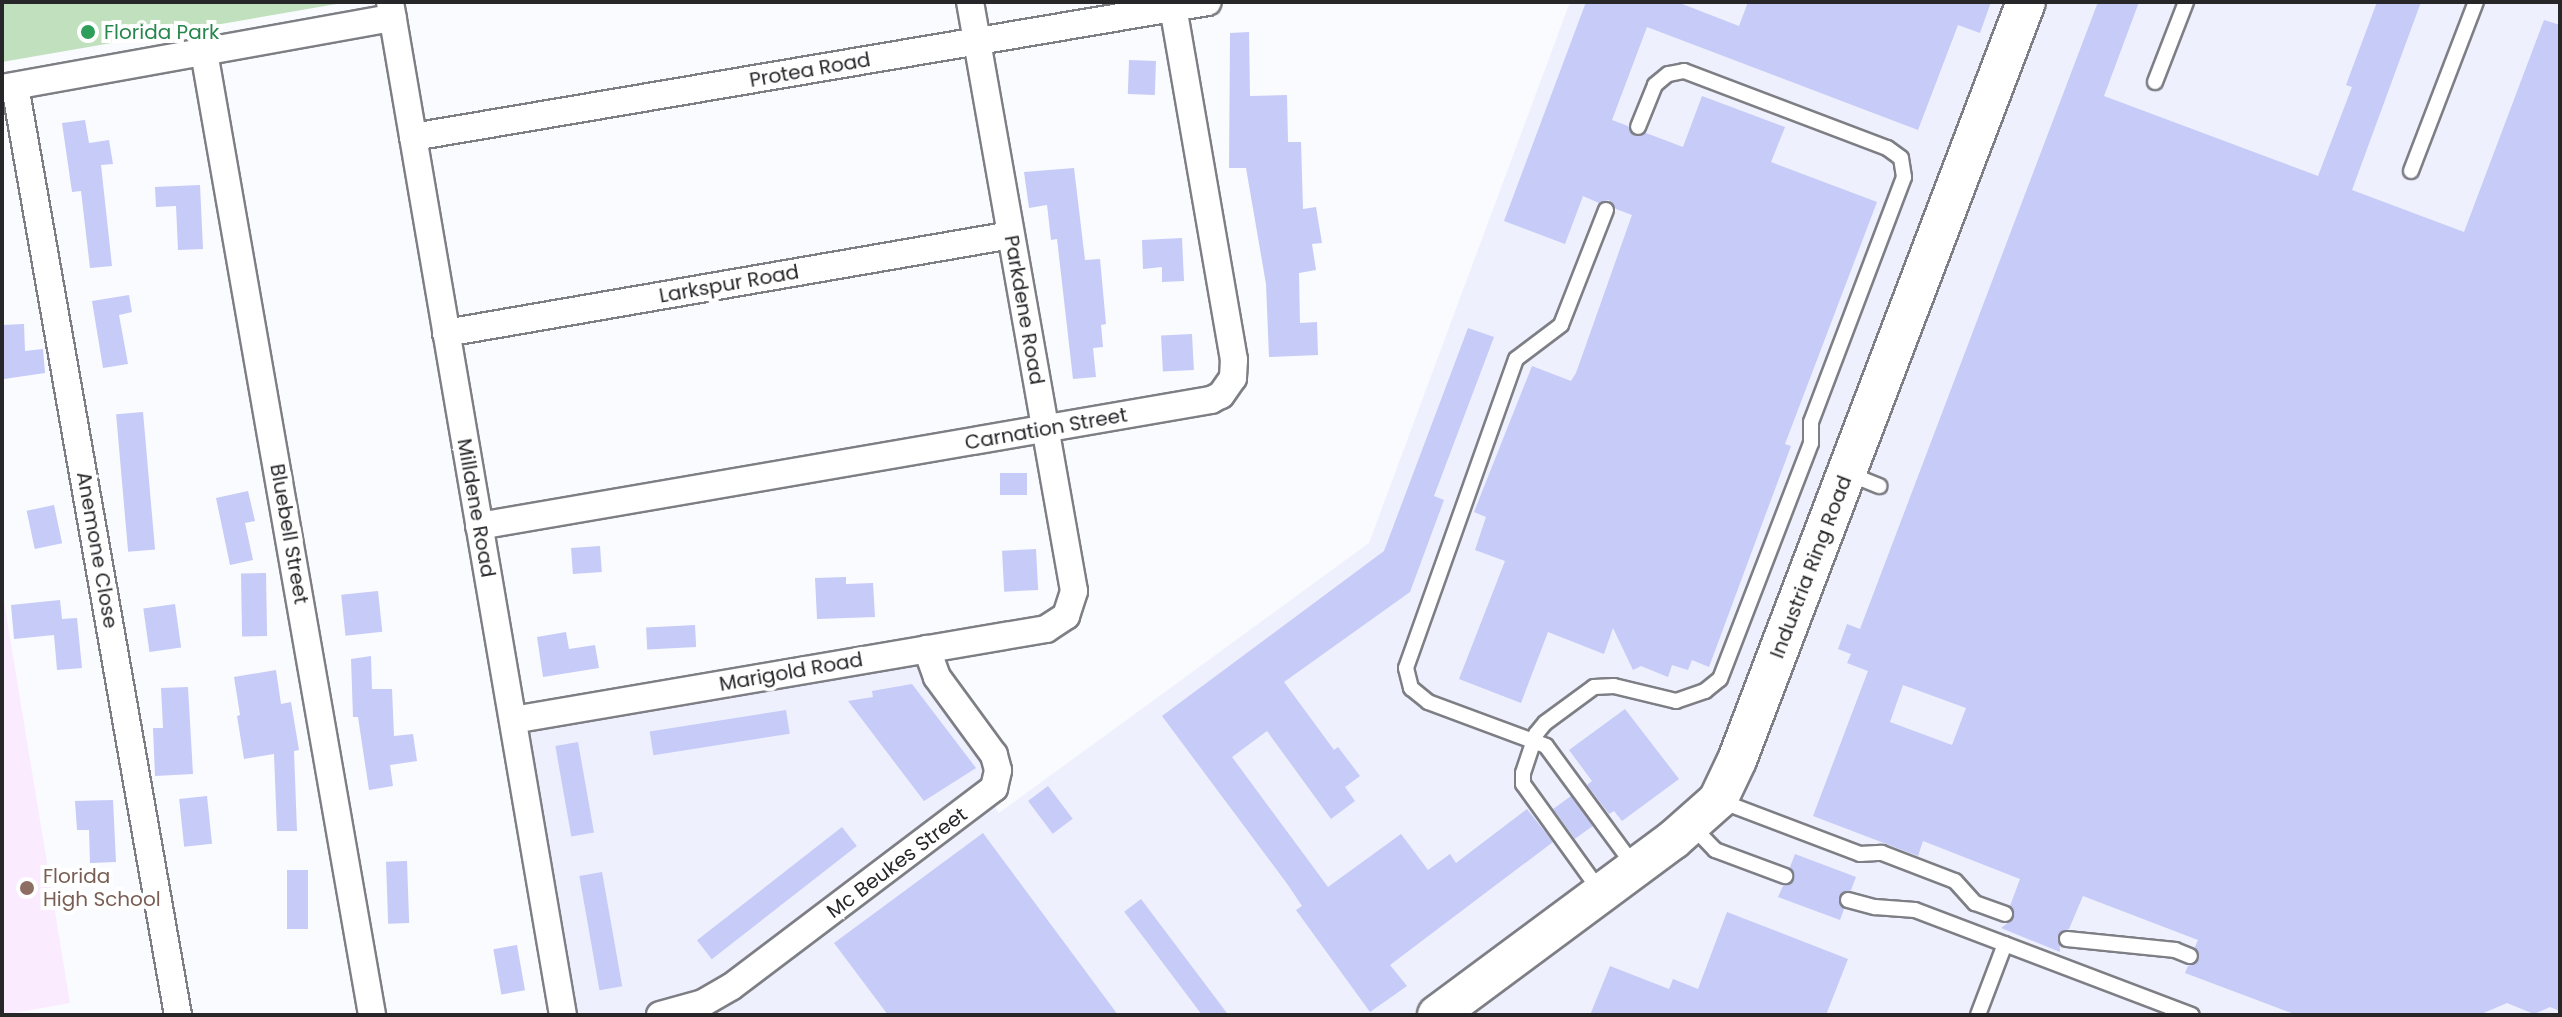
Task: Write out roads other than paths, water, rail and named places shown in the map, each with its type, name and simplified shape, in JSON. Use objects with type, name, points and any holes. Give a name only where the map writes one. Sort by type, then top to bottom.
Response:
[{"type":"street","name":"Parkdene Road","points":[[970,2],[1074,591],[1066,616]]},
{"type":"street","name":"Protea Road","points":[[413,137],[1208,2]]},
{"type":"street","name":"Industria Ring Road","points":[[1705,812],[1863,480],[2026,2]]},
{"type":"street","name":"Carnation Street","points":[[479,526],[1045,430],[1211,400],[1221,395],[1233,378],[1234,360],[1173,8]]},
{"type":"street","points":[[9,87],[204,52],[391,10]]},
{"type":"street","name":"Milldene Road","points":[[391,10],[563,1015]]},
{"type":"street","name":"Bluebell Street","points":[[204,52],[372,1015]]},
{"type":"street","name":"Anemone Close","points":[[9,87],[178,1015]]},
{"type":"street","name":"Larkspur Road","points":[[446,333],[1011,235]]},
{"type":"street","name":"Marigold Road","points":[[513,720],[1046,629],[1066,616]]},
{"type":"street","name":"Mc Beukes Street","points":[[660,1015],[703,1003],[731,987],[994,788],[998,770],[994,755],[937,677],[927,649]]},
{"type":"street","points":[[1437,1015],[1636,868],[1705,812]]},
{"type":"lane","points":[[2155,82],[2186,2]]},
{"type":"lane","points":[[2411,171],[2476,2]]},
{"type":"lane","points":[[1601,893],[1523,784],[1523,773],[1534,741],[1540,727],[1594,687],[1614,686],[1676,701],[1705,691],[1720,679],[1811,443],[1811,422],[1903,184],[1901,158],[1887,148],[1693,73],[1677,72],[1660,79],[1652,90],[1638,127]]},
{"type":"lane","points":[[1606,210],[1561,325],[1516,359],[1406,668],[1411,688],[1428,702],[1534,741],[1552,752],[1636,868]]},
{"type":"lane","points":[[1785,876],[1715,850],[1705,812],[1860,854],[1882,853],[1955,881],[1975,903],[2005,914]]},
{"type":"lane","points":[[1848,900],[1875,907],[1915,910],[2192,1015]]},
{"type":"lane","points":[[2067,939],[2175,950],[2190,956]]},
{"type":"lane","points":[[1978,1015],[2005,944]]},
{"type":"place","name":"Florida Park","points":[[88,32]]},
{"type":"place","name":"Florida High School","points":[[27,888]]}]
